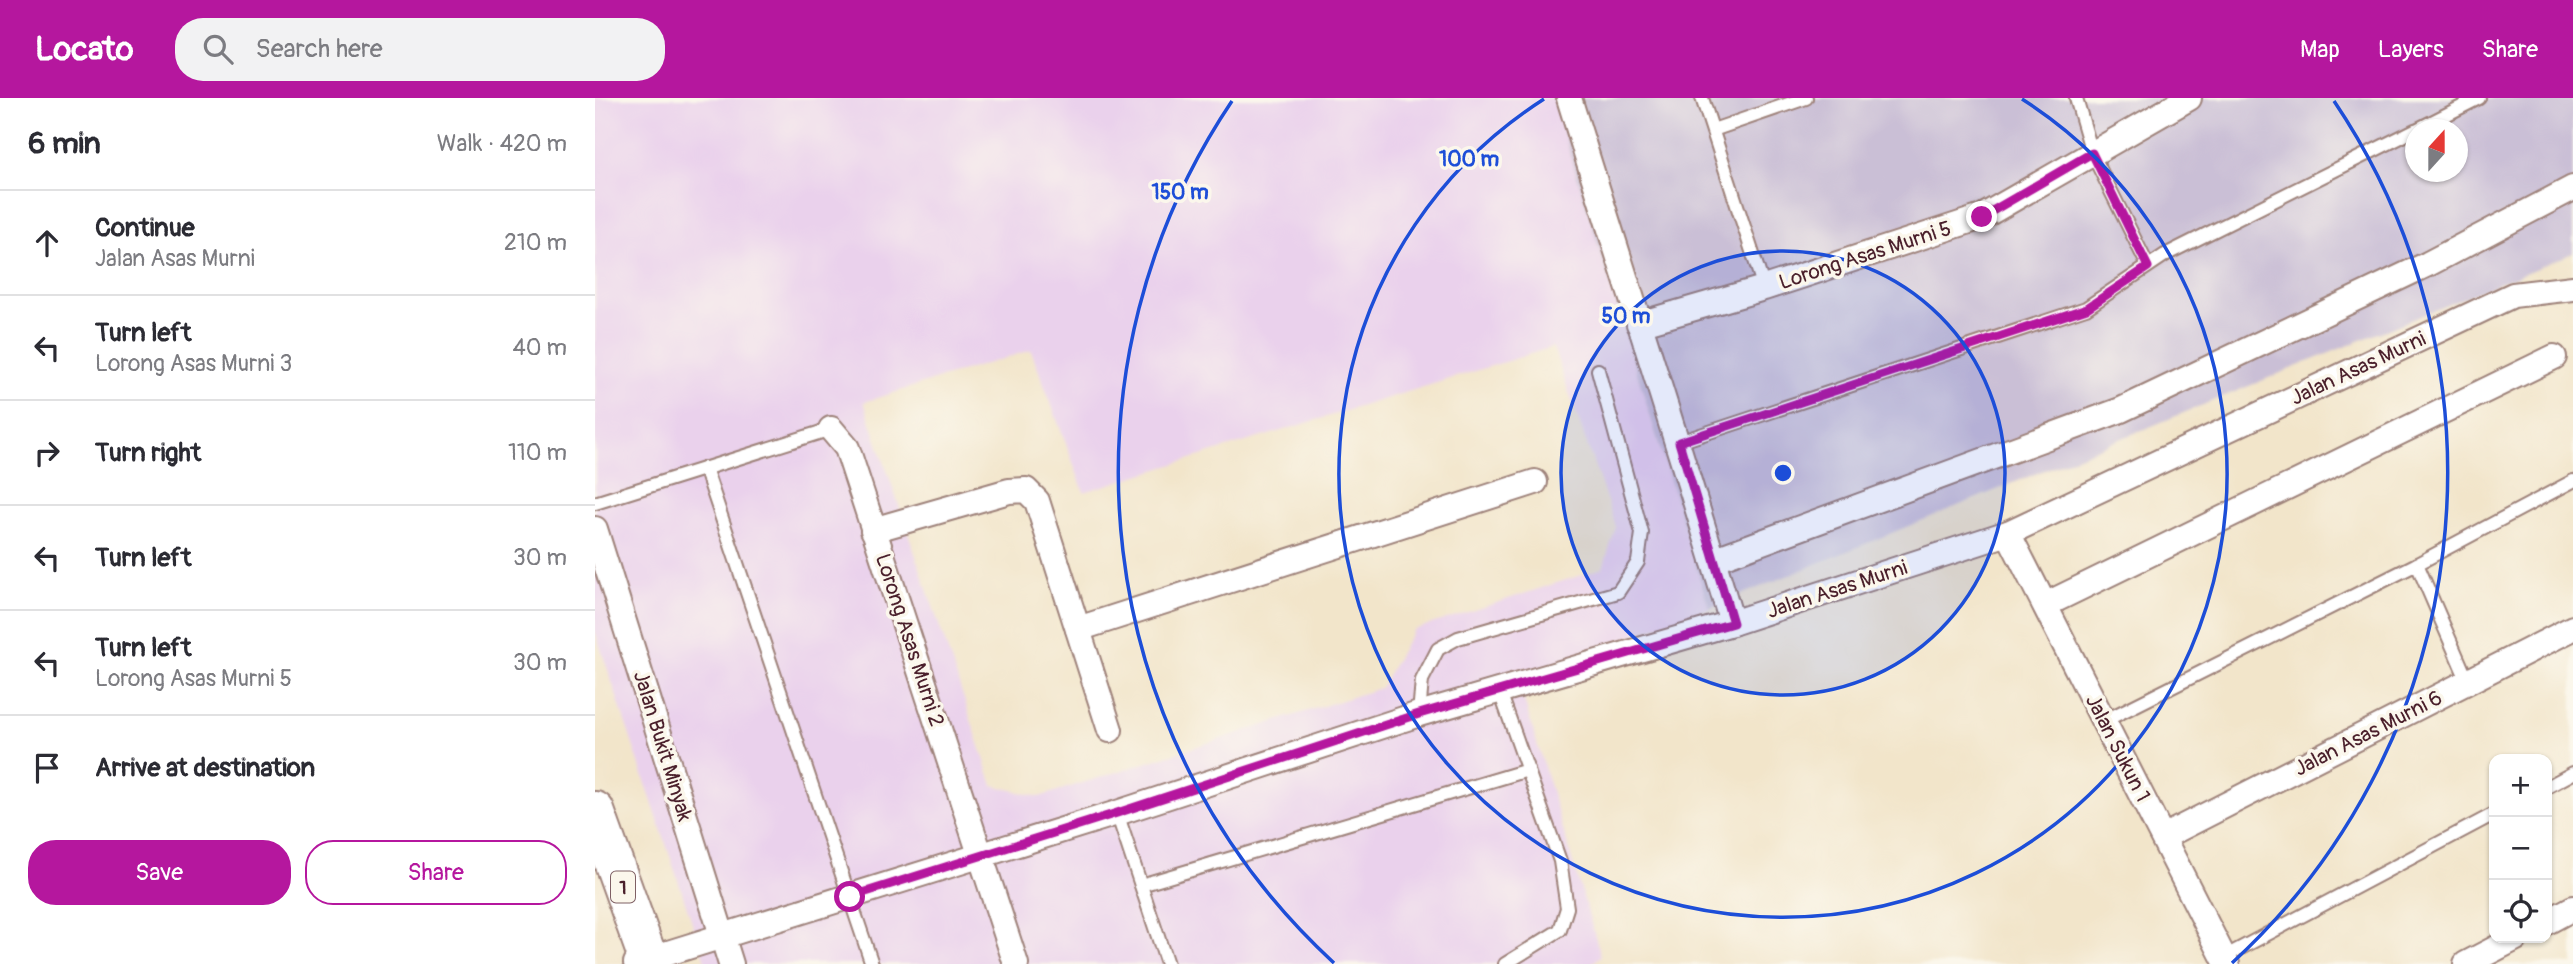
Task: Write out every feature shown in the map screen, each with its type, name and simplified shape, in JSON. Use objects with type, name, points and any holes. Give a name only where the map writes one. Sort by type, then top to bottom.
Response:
[{"type":"highway","name":"1","points":[[595,811],[644,962]]},
{"type":"street","points":[[1569,98],[1639,324],[1679,442],[1733,623]]},
{"type":"street","name":"Lorong Asas Murni 5","points":[[1639,324],[1764,288],[1982,217],[2189,98]]},
{"type":"street","points":[[1713,560],[2121,410],[2428,264],[2573,188]]},
{"type":"street","name":"Jalan Asas Murni","points":[[644,962],[722,935],[1117,813],[1419,714],[1733,623],[2008,533],[2513,295],[2573,288]]},
{"type":"street","points":[[2045,605],[2554,357]]},
{"type":"street","name":"Lorong Asas Murni 2","points":[[831,429],[847,449],[1016,964]]},
{"type":"street","points":[[1078,629],[1535,482]]},
{"type":"street","points":[[873,530],[1009,491],[1026,490],[1037,501],[1110,730]]},
{"type":"street","name":"Jalan Bukit Minyak","points":[[595,529],[731,964]]},
{"type":"street","name":"Jalan Sukun 1","points":[[2008,533],[2225,960]]},
{"type":"street","name":"Jalan Asas Murni 6","points":[[2163,838],[2573,628]]},
{"type":"street","points":[[2552,919],[2573,908]]},
{"type":"street","points":[[2466,964],[2506,943]]},
{"type":"lane","points":[[1702,98],[1764,288]]},
{"type":"lane","points":[[1713,130],[1806,98]]},
{"type":"lane","points":[[2076,98],[2092,153],[2148,267]]},
{"type":"lane","points":[[2438,119],[2479,98]]},
{"type":"lane","points":[[1679,442],[2087,308],[2177,249],[2405,135]]},
{"type":"lane","points":[[1419,714],[1423,680],[1438,649],[1458,638],[1618,592],[1638,562],[1642,533],[1598,370]]},
{"type":"lane","points":[[595,503],[831,429]]},
{"type":"lane","points":[[705,468],[872,964]]},
{"type":"lane","points":[[2104,721],[2417,565],[2573,481]]},
{"type":"lane","points":[[2417,565],[2468,682]]},
{"type":"lane","points":[[1500,692],[1560,862],[1567,908],[1560,930],[1505,964]]},
{"type":"lane","points":[[1140,885],[1528,770]]},
{"type":"lane","points":[[2552,784],[2573,773]]},
{"type":"lane","points":[[1117,813],[1167,964]]},
{"type":"lane","points":[[2225,960],[2489,817]]},
{"type":"shaded area","points":[[595,98],[1553,98],[1709,608],[1517,677],[1601,956],[1591,964],[706,964],[595,631]],"holes":[[[1553,347],[1616,527],[1603,568],[1413,630],[1380,688],[1039,797],[993,785],[864,402],[1031,350],[1084,492]]]},
{"type":"shaded area","points":[[1553,98],[2573,98],[2573,253],[1709,608]]},
{"type":"route","points":[[850,897],[1419,714],[1733,623],[1679,442],[2087,308],[2148,267],[2092,153],[1982,217]]}]
